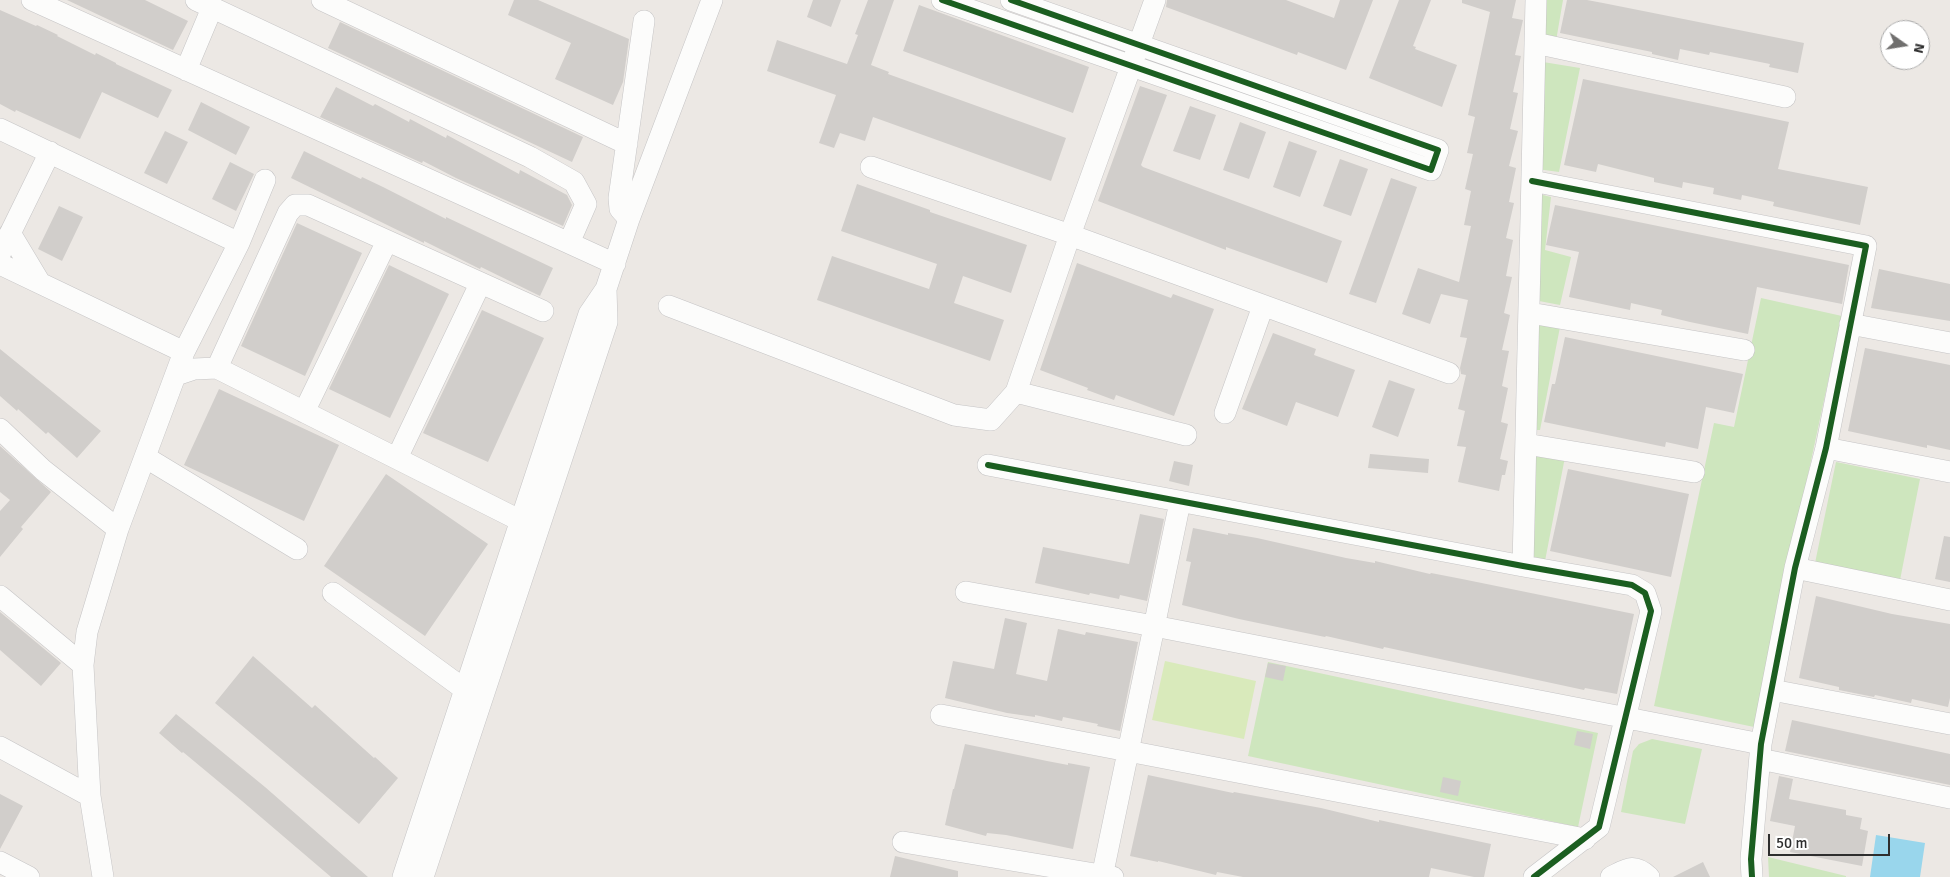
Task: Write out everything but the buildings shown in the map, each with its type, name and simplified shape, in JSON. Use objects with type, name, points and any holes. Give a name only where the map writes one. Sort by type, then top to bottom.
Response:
[{"type":"street","points":[[32,0],[615,264]]},
{"type":"street","points":[[322,0],[627,144]]},
{"type":"street","points":[[423,877],[530,525],[589,314],[606,289],[629,219],[712,0]]},
{"type":"street","points":[[942,0],[1431,170],[1438,150],[1011,0]]},
{"type":"street","points":[[669,306],[954,415],[991,420],[1016,392],[1070,235],[1155,0]]},
{"type":"street","points":[[1523,566],[1536,0]]},
{"type":"street","points":[[186,70],[204,4],[530,157],[574,182],[586,204],[569,243]]},
{"type":"street","points":[[629,219],[620,209],[619,198],[644,21]]},
{"type":"street","points":[[1535,42],[1785,97]]},
{"type":"street","points":[[0,129],[240,243]]},
{"type":"street","points":[[0,254],[50,152]]},
{"type":"street","points":[[871,167],[1070,235],[1449,373]]},
{"type":"street","points":[[103,877],[90,796],[83,665],[87,632],[118,529],[184,352],[240,243],[265,180]]},
{"type":"street","points":[[1532,181],[1866,246],[1826,448],[1795,568],[1760,752],[1751,859],[1752,877]]},
{"type":"street","points":[[217,368],[288,213],[295,205],[308,205],[543,311]]},
{"type":"street","points":[[10,233],[40,283]]},
{"type":"street","points":[[304,412],[387,241]]},
{"type":"street","points":[[0,264],[184,352]]},
{"type":"street","points":[[397,458],[480,284]]},
{"type":"street","points":[[1225,413],[1263,306]]},
{"type":"street","points":[[1530,313],[1744,350]]},
{"type":"street","points":[[1850,324],[1950,343]]},
{"type":"street","points":[[176,375],[194,369],[217,368],[530,525]]},
{"type":"street","points":[[1016,392],[1186,435]]},
{"type":"street","points":[[0,429],[43,470],[118,529]]},
{"type":"street","points":[[1526,444],[1694,472]]},
{"type":"street","points":[[1826,448],[1950,472]]},
{"type":"street","points":[[146,457],[297,549]]},
{"type":"street","points":[[988,465],[1632,585],[1645,593],[1652,611],[1599,827],[1534,877]]},
{"type":"street","points":[[903,842],[1106,876],[1129,751],[1180,502]]},
{"type":"street","points":[[403,877],[464,689],[530,525]]},
{"type":"street","points":[[1795,568],[1950,600]]},
{"type":"street","points":[[966,592],[1154,626],[1625,718],[1950,798]]},
{"type":"street","points":[[333,593],[464,689]]},
{"type":"street","points":[[0,596],[83,665]]},
{"type":"street","points":[[1772,690],[1950,724]]},
{"type":"street","points":[[941,715],[1585,839]]},
{"type":"street","points":[[0,748],[90,796]]},
{"type":"street","points":[[0,862],[29,877]]},
{"type":"street","points":[[1611,877],[1629,868],[1642,870],[1650,877]]},
{"type":"green space","points":[[1543,0],[1563,0],[1556,41],[1542,40]]},
{"type":"green space","points":[[1543,62],[1580,68],[1559,172],[1537,169]]},
{"type":"green space","points":[[1539,194],[1551,197],[1545,250],[1571,257],[1560,305],[1539,301]]},
{"type":"green space","points":[[1761,298],[1842,316],[1754,727],[1654,706],[1714,423],[1734,427]]},
{"type":"green space","points":[[1535,322],[1560,327],[1540,430],[1532,430]]},
{"type":"green space","points":[[1533,453],[1565,457],[1545,561],[1531,560]]},
{"type":"green space","points":[[1836,462],[1920,479],[1900,580],[1815,563]]},
{"type":"green space","points":[[1165,661],[1256,681],[1244,739],[1152,720]]},
{"type":"green space","points":[[1268,662],[1598,733],[1578,827],[1248,756]]},
{"type":"green space","points":[[1652,739],[1702,749],[1685,824],[1621,812],[1633,751],[1639,744]]},
{"type":"green space","points":[[1768,857],[1846,876],[1846,877],[1769,877]]},
{"type":"water","points":[[1876,835],[1925,843],[1920,877],[1870,877]]},
{"type":"cycle path","points":[[942,0],[1431,170],[1438,150],[1011,0]]},
{"type":"cycle path","points":[[1532,181],[1866,246],[1826,448],[1795,568],[1761,744],[1751,859],[1752,877]]},
{"type":"cycle path","points":[[988,465],[1632,585],[1645,593],[1651,611],[1599,827],[1534,877]]}]
